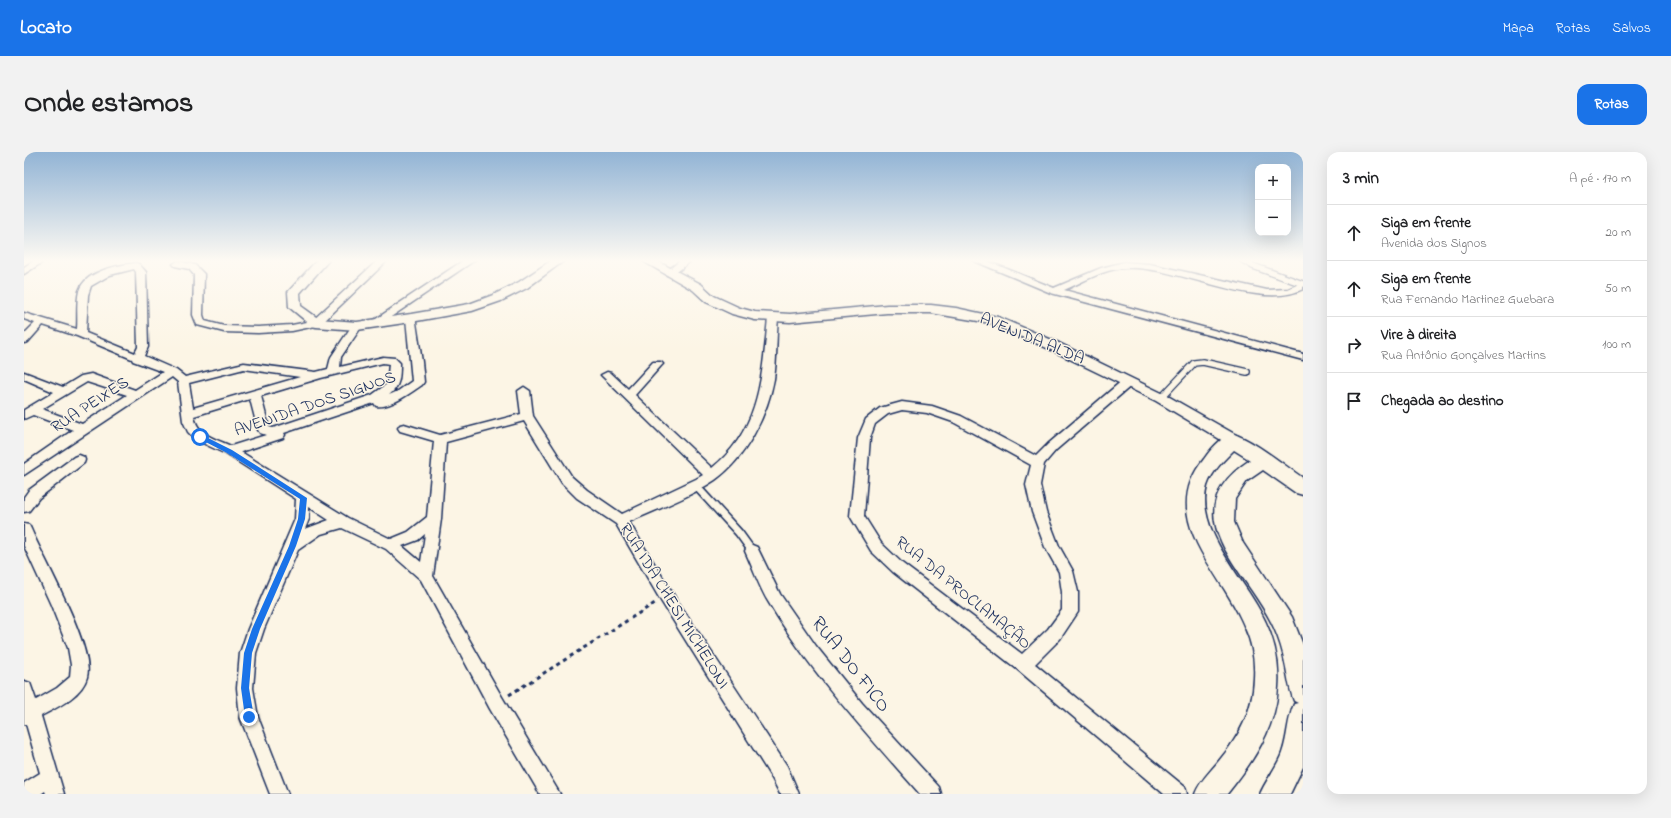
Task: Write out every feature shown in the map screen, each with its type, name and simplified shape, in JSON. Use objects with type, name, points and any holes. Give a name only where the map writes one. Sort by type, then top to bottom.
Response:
[{"type":"main road","name":"AVENIDA ALDA","points":[[1233,440],[1303,488]]},
{"type":"main road","points":[[1209,794],[1243,754],[1259,720],[1265,696],[1265,655],[1253,620],[1208,544],[1198,519],[1196,494],[1203,474],[1233,440]]},
{"type":"main road","points":[[1264,460],[1240,476],[1236,481],[1225,499],[1224,522],[1234,547],[1258,581],[1284,624],[1297,661],[1303,693]]},
{"type":"main road","points":[[1274,794],[1287,774],[1301,737],[1303,714]]},
{"type":"street","points":[[81,334],[84,320],[84,290]]},
{"type":"street","points":[[137,358],[143,347],[142,290]]},
{"type":"street","points":[[199,290],[199,320],[206,326],[277,330],[305,327],[316,324],[357,326],[411,318],[472,306],[497,298],[513,290]]},
{"type":"street","points":[[296,290],[294,292],[295,307],[316,324]]},
{"type":"street","points":[[316,324],[352,290]]},
{"type":"street","points":[[375,323],[425,290]]},
{"type":"street","name":"AVENIDA ALDA","points":[[700,290],[710,299],[722,305],[744,313],[773,318],[887,309],[931,309],[969,314],[1005,324],[1161,398],[1233,440]]},
{"type":"street","points":[[1051,290],[1303,357]]},
{"type":"street","points":[[1257,290],[1267,292],[1290,292],[1293,290]]},
{"type":"street","points":[[24,316],[81,334],[172,372],[182,381],[209,373],[244,366],[318,375]]},
{"type":"street","name":"AVENIDA DOS SIGNOS","points":[[182,381],[192,429],[200,437],[230,451],[380,403],[411,389],[418,382],[411,318]]},
{"type":"street","points":[[621,520],[695,485],[711,475],[726,463],[745,438],[764,396],[768,378],[773,318]]},
{"type":"street","points":[[24,340],[41,322]]},
{"type":"street","points":[[333,372],[336,357],[357,326]]},
{"type":"street","points":[[188,414],[318,375],[383,360],[391,360],[394,363],[395,380],[390,390],[376,398],[273,432],[264,430],[255,395]]},
{"type":"street","points":[[628,396],[657,364]]},
{"type":"street","name":"RUA PEIXES","points":[[25,468],[82,429],[172,372]]},
{"type":"street","points":[[24,375],[63,391]]},
{"type":"street","points":[[607,375],[711,475]]},
{"type":"street","points":[[28,412],[85,378],[91,378],[136,395]]},
{"type":"street","points":[[1023,664],[1054,634],[1070,612],[1070,592],[1066,571],[1052,547],[1039,512],[1033,485],[1038,463],[1052,447],[1128,382]]},
{"type":"street","name":"RUA IDA CHESI MICHELONI","points":[[524,391],[526,416],[567,480],[582,494],[621,520],[666,596],[780,773],[790,794]]},
{"type":"street","name":"RUA DA PROCLAMAÇÃO","points":[[1038,463],[957,419],[928,409],[902,406],[884,411],[870,422],[864,438],[858,499],[858,516],[865,531],[876,547],[898,568],[1023,664],[1178,794]]},
{"type":"street","points":[[28,412],[82,429]]},
{"type":"street","points":[[404,428],[440,439],[526,416]]},
{"type":"street","points":[[426,576],[434,519],[440,439]]},
{"type":"street","points":[[230,451],[343,522],[391,545],[426,576],[496,703],[551,794]]},
{"type":"street","points":[[24,507],[34,494],[79,460]]},
{"type":"street","points":[[279,794],[249,717],[245,688],[248,653],[256,629],[302,519],[304,498]]},
{"type":"street","points":[[391,545],[413,536],[434,519]]},
{"type":"street","points":[[292,546],[314,530],[343,522]]},
{"type":"street","points":[[24,529],[30,545],[67,622],[80,665],[79,678],[67,690],[28,714]]},
{"type":"street","name":"RUA DO FICO","points":[[752,550],[774,598],[810,651],[856,709],[932,794]]},
{"type":"street","points":[[24,689],[28,714],[52,786],[24,794]]},
{"type":"lane","points":[[1161,398],[1194,363],[1203,362],[1247,372]]},
{"type":"lane","points":[[695,485],[739,533],[752,550]]},
{"type":"path","points":[[496,703],[666,596]]},
{"type":"route","points":[[200,437],[230,451],[304,498],[302,519],[256,629],[248,653],[245,688],[249,717]]}]
